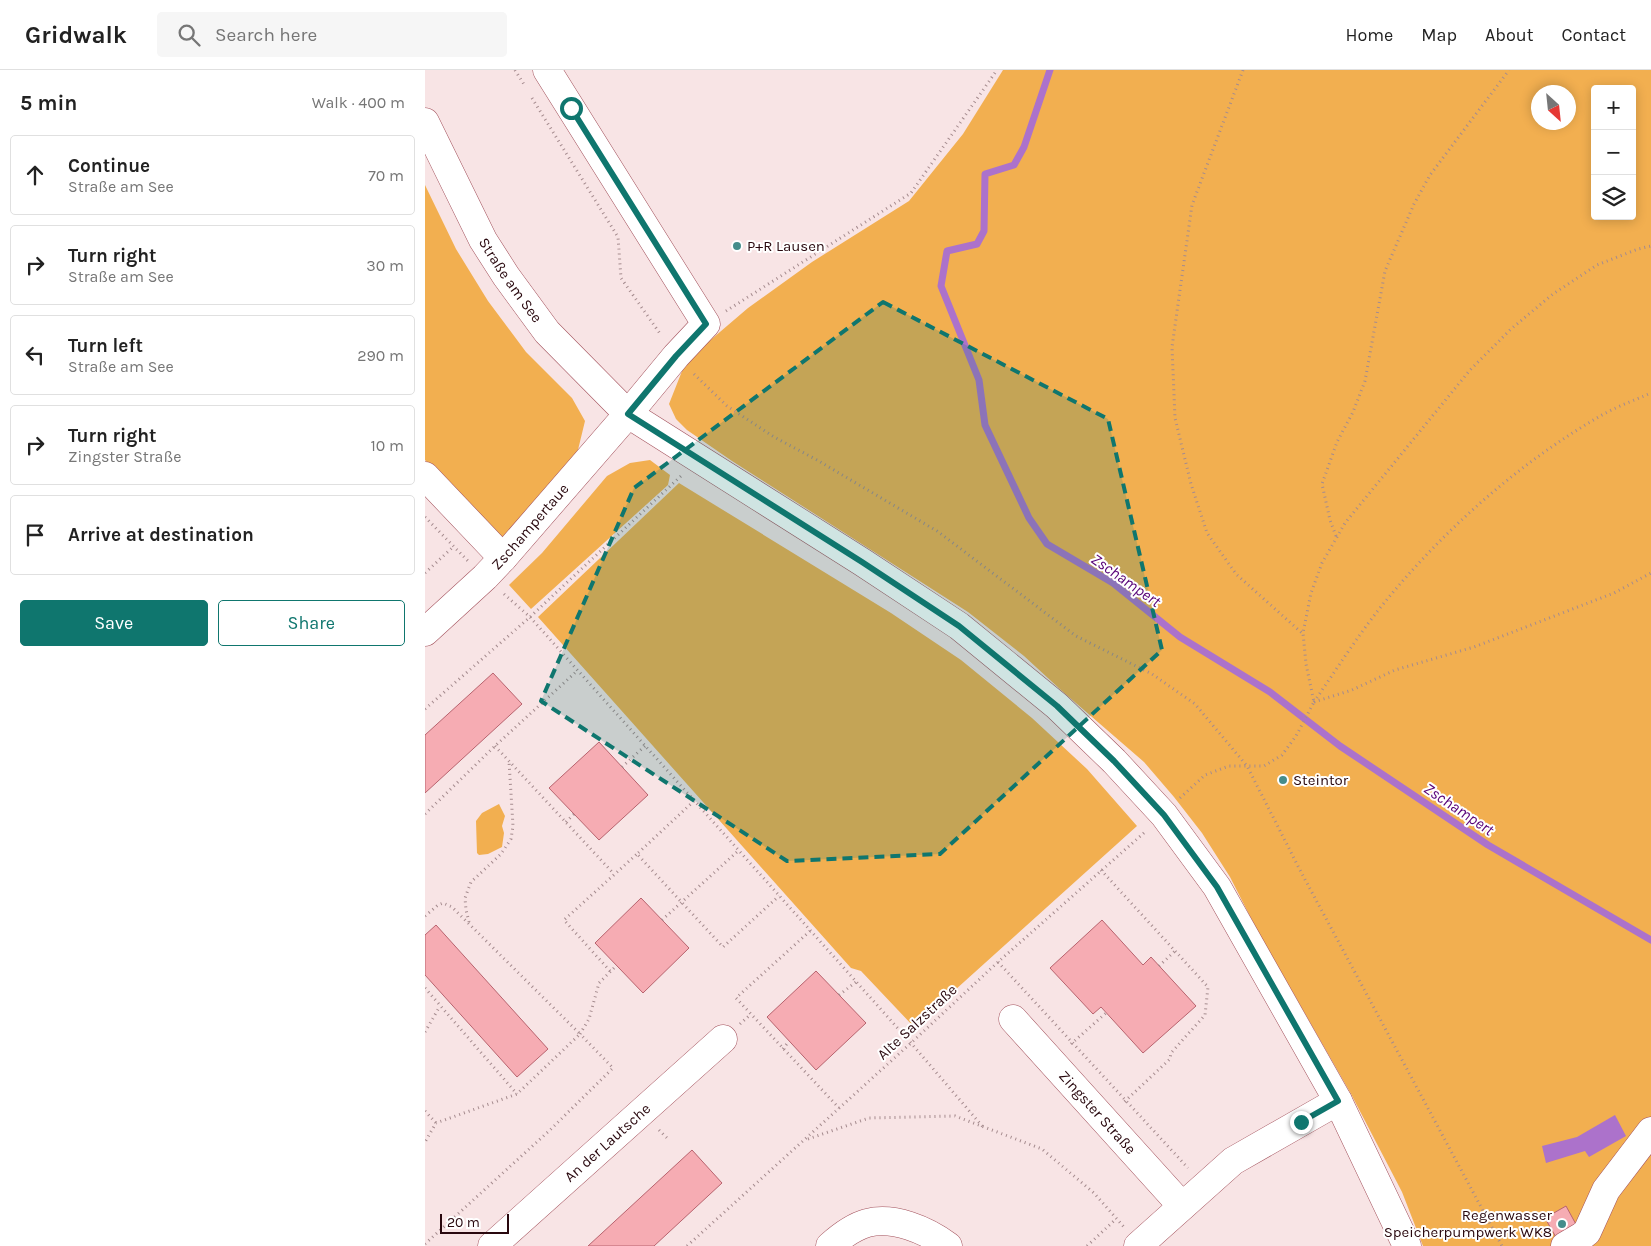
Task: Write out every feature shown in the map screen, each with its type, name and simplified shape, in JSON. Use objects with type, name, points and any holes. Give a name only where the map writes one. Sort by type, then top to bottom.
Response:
[{"type":"main road","points":[[547,70],[706,324],[676,356],[628,414]]},
{"type":"main road","name":"Straße am See","points":[[425,122],[483,240],[506,276],[547,332],[628,414],[959,626],[1057,706],[1114,761],[1164,815],[1217,887],[1338,1101],[1407,1246]]},
{"type":"main road","name":"Zschampertaue","points":[[425,632],[503,558],[628,414]]},
{"type":"main road","points":[[425,476],[503,558]]},
{"type":"main road","name":"Zingster Straße","points":[[1013,1019],[1182,1206]]},
{"type":"main road","name":"An der Lautsche","points":[[492,1246],[723,1039]]},
{"type":"main road","points":[[1139,1245],[1233,1161],[1338,1101]]},
{"type":"main road","points":[[1565,1246],[1587,1232],[1606,1190],[1651,1131]]},
{"type":"main road","points":[[830,1246],[858,1227],[868,1223],[879,1222],[912,1226],[926,1232],[948,1246]]},
{"type":"path","points":[[515,70],[525,87]]},
{"type":"path","points":[[706,324],[911,193],[997,70]]},
{"type":"path","points":[[1243,70],[1192,205],[1172,347],[1175,418],[1191,484],[1207,533],[1236,574],[1303,633]]},
{"type":"path","points":[[1336,537],[1322,484],[1337,442],[1353,412],[1365,381],[1385,271],[1414,204],[1430,176],[1509,70]]},
{"type":"path","points":[[530,95],[618,237],[621,278],[676,356],[727,406],[774,437],[817,460],[937,531],[1076,636],[1152,674],[1195,704],[1247,766],[1305,881],[1502,1246]]},
{"type":"path","points":[[1651,246],[1597,265],[1553,294],[1511,329],[1470,370],[1345,523],[1322,563],[1311,593],[1303,633],[1306,664],[1314,702],[1352,690],[1395,670],[1474,647],[1614,592],[1651,573]]},
{"type":"path","name":"Alte Salzstraße","points":[[687,1246],[998,962],[1164,815],[1205,775],[1229,766],[1264,766],[1282,755],[1296,736],[1314,702],[1388,598],[1427,554],[1464,518],[1553,446],[1604,414],[1651,393]]},
{"type":"path","points":[[425,709],[530,617],[700,459]]},
{"type":"path","points":[[425,517],[453,547],[530,617],[911,1043],[983,1127]]},
{"type":"path","points":[[425,572],[453,547]]},
{"type":"path","points":[[425,814],[495,746],[577,671]]},
{"type":"path","points":[[495,746],[614,874]]},
{"type":"path","points":[[622,767],[645,746]]},
{"type":"path","points":[[470,924],[465,898],[471,882],[501,854],[511,839],[513,826],[509,761]]},
{"type":"path","points":[[610,971],[564,920],[694,801]]},
{"type":"path","points":[[566,822],[574,814]]},
{"type":"path","points":[[662,920],[738,850]]},
{"type":"path","points":[[637,854],[723,947],[779,896]]},
{"type":"path","points":[[1101,870],[1208,987],[1205,1015],[1171,1053],[1170,1059],[1105,1120]]},
{"type":"path","points":[[425,916],[443,903],[452,907],[613,1068],[550,1130],[425,1244]]},
{"type":"path","points":[[810,931],[736,998],[839,1108]]},
{"type":"path","points":[[1159,966],[1175,950]]},
{"type":"path","points":[[998,962],[1205,1186]]},
{"type":"path","points":[[425,1142],[436,1123],[517,1094],[580,1034],[589,1019],[599,983],[616,966]]},
{"type":"path","points":[[839,995],[856,982]]},
{"type":"path","points":[[425,988],[517,1094]]},
{"type":"path","points":[[425,1032],[440,1006]]},
{"type":"path","points":[[1052,1061],[1106,1013]]},
{"type":"path","points":[[783,1049],[789,1041]]},
{"type":"path","points":[[425,1111],[436,1123]]},
{"type":"path","points":[[805,1140],[869,1118],[955,1116],[1041,1150],[1094,1193],[1139,1245]]},
{"type":"path","points":[[1087,1246],[1116,1219]]},
{"type":"highlighted area","points":[[883,302],[1108,419],[1162,650],[940,854],[787,861],[541,701],[634,488]]},
{"type":"shaded area","points":[[1003,70],[1651,70],[1651,1246],[1423,1246],[1402,1192],[1351,1094],[1256,928],[1230,877],[1202,833],[1144,762],[1024,656],[968,612],[732,461],[687,430],[676,419],[669,404],[686,361],[748,308],[812,262],[909,201],[963,134]]},
{"type":"shaded area","points":[[425,185],[456,249],[488,301],[526,352],[572,398],[585,421],[577,454],[503,545],[425,460]]},
{"type":"shaded area","points":[[650,460],[670,475],[668,485],[531,609],[509,585],[542,553],[607,476],[630,463]]},
{"type":"shaded area","points":[[679,483],[891,613],[961,660],[1032,718],[1087,769],[1137,826],[914,1027],[861,971],[851,968],[538,617]]},
{"type":"shaded area","points":[[499,804],[505,816],[502,826],[504,833],[502,847],[488,854],[479,855],[477,853],[476,821],[482,813]]},
{"type":"shaded area","points":[[1615,1115],[1626,1136],[1589,1157],[1585,1151],[1546,1163],[1542,1146],[1577,1137]]},
{"type":"building","points":[[493,673],[522,704],[425,793],[425,735]]},
{"type":"building","points":[[599,742],[648,795],[599,840],[549,788]]},
{"type":"building","points":[[641,898],[689,948],[643,993],[595,943]]},
{"type":"building","points":[[1102,920],[1143,965],[1151,957],[1196,1006],[1143,1053],[1101,1007],[1093,1014],[1050,968]]},
{"type":"building","points":[[436,925],[548,1049],[517,1077],[425,975],[425,935]]},
{"type":"building","points":[[816,971],[866,1023],[816,1070],[767,1017]]},
{"type":"building","points":[[692,1150],[722,1183],[654,1246],[588,1246]]},
{"type":"building","name":"Regenwasser Speicherpumpwerk WK8","points":[[1566,1206],[1578,1228],[1557,1239],[1545,1218]]},
{"type":"waterway","name":"Zschampert","points":[[1050,70],[1024,147],[1014,165],[985,174],[984,231],[977,244],[947,251],[941,286],[979,380],[985,425],[1029,518],[1047,544],[1113,583],[1180,637],[1270,692],[1340,746],[1488,845],[1651,940]]},
{"type":"place","name":"P+R Lausen","points":[[737,246]]},
{"type":"place","name":"Steintor","points":[[1283,780]]},
{"type":"place","name":"Regenwasser Speicherpumpwerk WK8","points":[[1562,1224]]},
{"type":"route","points":[[571,108],[706,324],[676,356],[628,414],[862,562],[959,626],[1057,706],[1114,761],[1164,815],[1217,887],[1338,1101],[1301,1122]]}]
